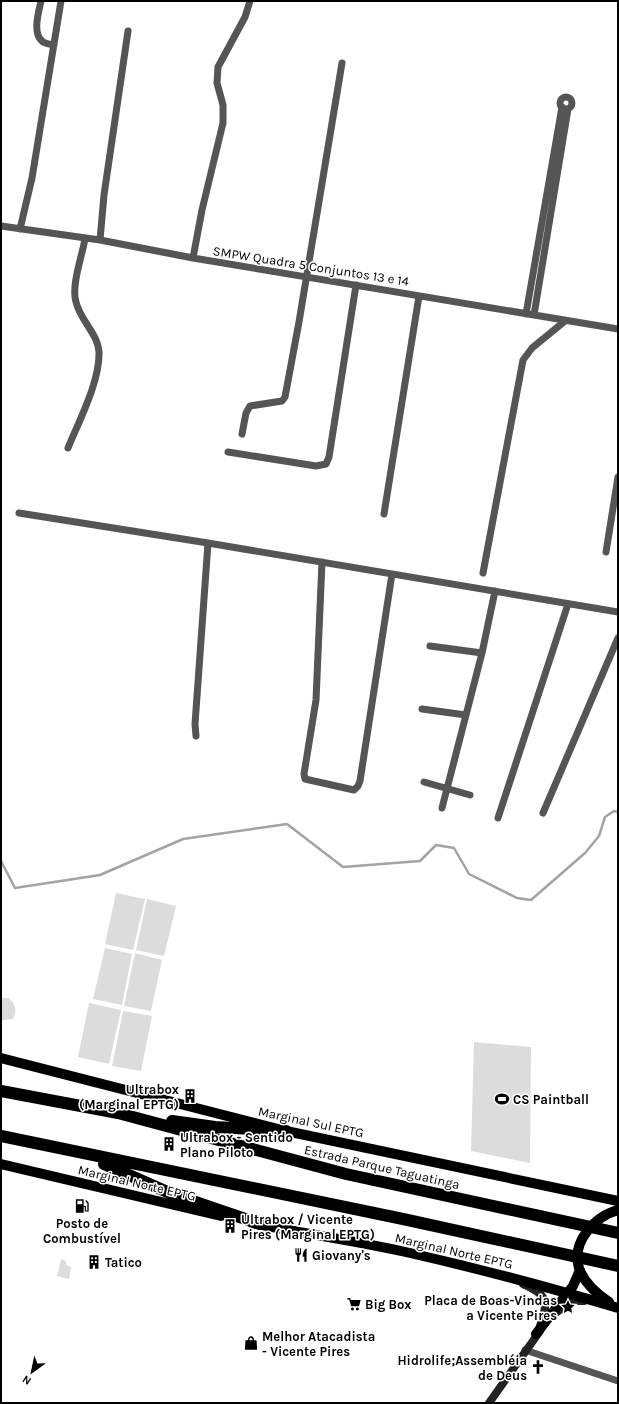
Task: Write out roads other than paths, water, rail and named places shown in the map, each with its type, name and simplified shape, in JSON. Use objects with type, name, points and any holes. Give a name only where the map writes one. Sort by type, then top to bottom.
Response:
[{"type":"highway","points":[[1,1084],[36,1098]]},
{"type":"highway","name":"Estrada Parque Taguatinga","points":[[1,1091],[118,1113],[346,1174],[618,1233]]},
{"type":"highway","points":[[118,1113],[215,1127],[286,1131]]},
{"type":"highway","points":[[1,1136],[85,1155],[403,1218],[618,1266]]},
{"type":"highway","points":[[85,1155],[172,1194],[260,1224]]},
{"type":"main road","name":"Marginal Sul EPTG","points":[[1,1058],[286,1131],[618,1201]]},
{"type":"main road","name":"Marginal Norte EPTG","points":[[1,1164],[260,1224],[410,1253],[467,1268],[506,1276],[618,1308]]},
{"type":"main road","points":[[618,1210],[599,1219],[588,1229],[582,1240],[578,1254],[580,1270],[588,1283],[599,1296],[618,1308]]},
{"type":"main road","points":[[489,1403],[536,1334],[567,1293],[577,1278],[580,1270]]},
{"type":"main road","points":[[506,1276],[526,1285],[544,1297],[546,1303],[545,1311],[536,1334]]},
{"type":"main road","points":[[536,1334],[566,1304],[577,1300],[598,1302]]},
{"type":"street","points":[[41,1],[37,25],[38,36],[44,42],[54,45]]},
{"type":"street","points":[[20,229],[32,178],[61,1]]},
{"type":"street","points":[[193,258],[202,210],[223,122],[223,105],[217,79],[218,67],[242,23],[250,1]]},
{"type":"street","points":[[100,240],[105,187],[128,31]]},
{"type":"street","points":[[242,434],[246,414],[250,406],[282,402],[285,397],[342,63]]},
{"type":"street","points":[[534,315],[540,258],[565,108]]},
{"type":"street","name":"SMPW Quadra 5 Conjuntos 13 e 14","points":[[1,226],[100,240],[193,258],[618,329]]},
{"type":"street","points":[[68,448],[91,390],[99,357],[96,342],[75,301],[75,289],[85,239]]},
{"type":"street","points":[[526,314],[540,258]]},
{"type":"street","points":[[228,452],[316,466],[326,464],[330,457],[356,285]]},
{"type":"street","points":[[384,514],[419,296]]},
{"type":"street","points":[[483,573],[523,360],[532,348],[565,321]]},
{"type":"street","points":[[606,552],[618,477]]},
{"type":"street","points":[[19,513],[208,543],[618,612]]},
{"type":"street","points":[[196,736],[194,728],[208,543]]},
{"type":"street","points":[[322,562],[316,700],[304,774],[305,779],[312,782],[354,790],[360,781],[392,574]]},
{"type":"street","points":[[442,808],[482,653],[494,591]]},
{"type":"street","points":[[498,818],[568,604]]},
{"type":"street","points":[[543,813],[618,638]]},
{"type":"street","points":[[430,646],[482,653]]},
{"type":"street","points":[[422,709],[466,715]]},
{"type":"street","points":[[424,782],[470,794]]},
{"type":"street","points":[[525,1350],[618,1381]]},
{"type":"waterway","points":[[1,861],[15,888],[100,875],[183,839],[287,824],[343,867],[420,861],[436,845],[454,848],[469,874],[517,898],[531,900],[585,853],[599,836],[605,817],[614,811],[618,812]]},
{"type":"place","name":"Ultrabox (Marginal EPTG)","points":[[190,1096]]},
{"type":"place","name":"CS Paintball","points":[[502,1099]]},
{"type":"place","name":"Ultrabox - Sentido Plano Piloto","points":[[169,1144]]},
{"type":"place","name":"Posto de Combustível","points":[[82,1206]]},
{"type":"place","name":"Ultrabox / Vicente Pires (Marginal EPTG)","points":[[230,1226]]},
{"type":"place","name":"Giovany's","points":[[301,1255]]},
{"type":"place","name":"Tatico","points":[[94,1262]]},
{"type":"place","name":"Big Box","points":[[354,1304]]},
{"type":"place","name":"Placa de Boas-Vindas a Vicente Pires","points":[[568,1307]]},
{"type":"place","name":"Melhor Atacadista - Vicente Pires","points":[[251,1343]]},
{"type":"place","name":"Hidrolife;Assembléia de Deus","points":[[538,1367]]}]
